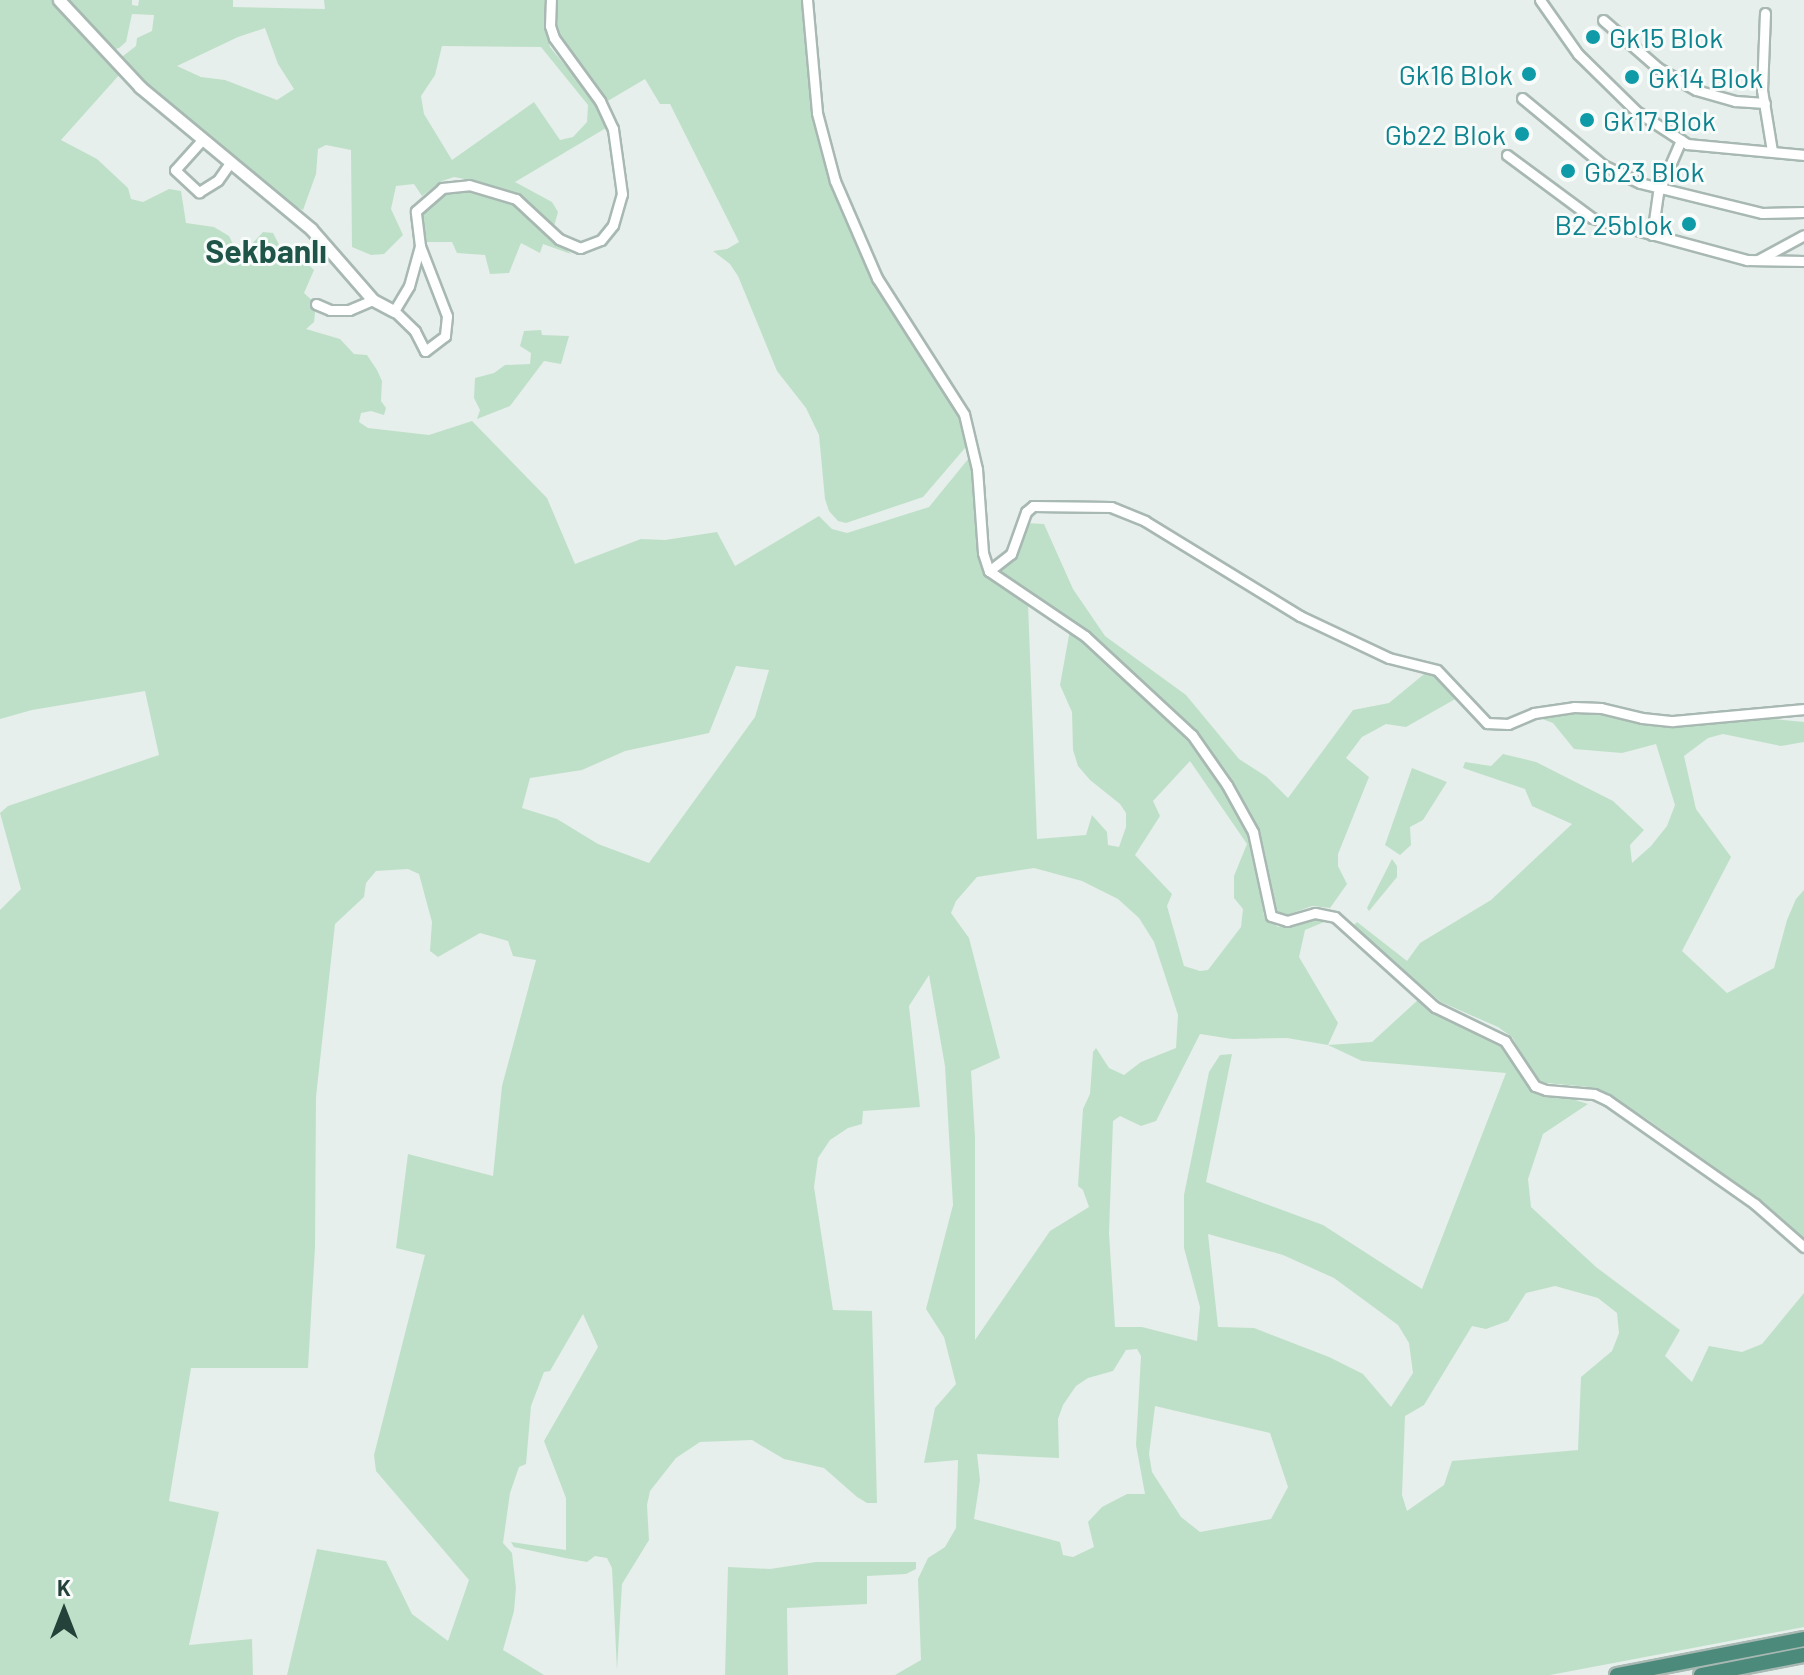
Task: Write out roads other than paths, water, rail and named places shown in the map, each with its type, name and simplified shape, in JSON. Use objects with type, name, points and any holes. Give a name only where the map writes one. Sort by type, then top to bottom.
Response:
[{"type":"highway","points":[[1617,1675],[1804,1639]]},
{"type":"highway","points":[[1706,1674],[1804,1655]]},
{"type":"street","points":[[59,0],[114,63],[311,229],[373,300],[394,311],[415,331],[425,351],[445,336],[446,307],[420,246],[415,215],[417,207],[453,184],[516,199],[559,239],[571,246],[594,244],[613,225],[622,194],[613,129],[600,101],[554,38],[550,26],[551,0]]},
{"type":"street","points":[[807,0],[817,113],[835,181],[877,278],[964,414],[977,469],[983,553],[989,571],[1085,636],[1192,735],[1227,785],[1253,832],[1271,916],[1287,921],[1315,913],[1335,917],[1435,1007],[1505,1041],[1535,1086],[1546,1090],[1594,1094],[1607,1100],[1755,1204],[1804,1247]]},
{"type":"street","points":[[1540,0],[1587,64],[1636,111],[1687,144],[1804,155]]},
{"type":"street","points":[[1765,13],[1761,68],[1772,151]]},
{"type":"street","points":[[1603,20],[1658,68],[1696,90],[1735,101],[1765,103]]},
{"type":"street","points":[[1522,98],[1603,165],[1659,189],[1762,213],[1804,212]]},
{"type":"street","points":[[202,140],[175,170],[199,192],[218,180],[230,163]]},
{"type":"street","points":[[1652,235],[1659,189],[1681,140]]},
{"type":"street","points":[[1507,155],[1592,218],[1757,260],[1804,261]]},
{"type":"street","points":[[1757,260],[1804,235]]},
{"type":"street","points":[[394,311],[409,286],[420,246]]},
{"type":"street","points":[[316,304],[330,310],[349,310],[373,300]]},
{"type":"street","points":[[989,571],[1011,554],[1026,512],[1033,506],[1111,507],[1145,521],[1300,616],[1389,658],[1437,670],[1487,723],[1508,724],[1534,713],[1574,707],[1601,708],[1642,718],[1673,721],[1804,709]]},
{"type":"place","name":"Gk15 Blok","points":[[1593,37]]},
{"type":"place","name":"Gk16 Blok","points":[[1529,74]]},
{"type":"place","name":"Gk14 Blok","points":[[1632,77]]},
{"type":"place","name":"Gk17 Blok","points":[[1587,120]]},
{"type":"place","name":"Gb22 Blok","points":[[1522,134]]},
{"type":"place","name":"Gb23 Blok","points":[[1568,171]]},
{"type":"place","name":"B2 25blok","points":[[1689,224]]},
{"type":"district","name":"Sekbanlı","points":[[266,250]]}]
